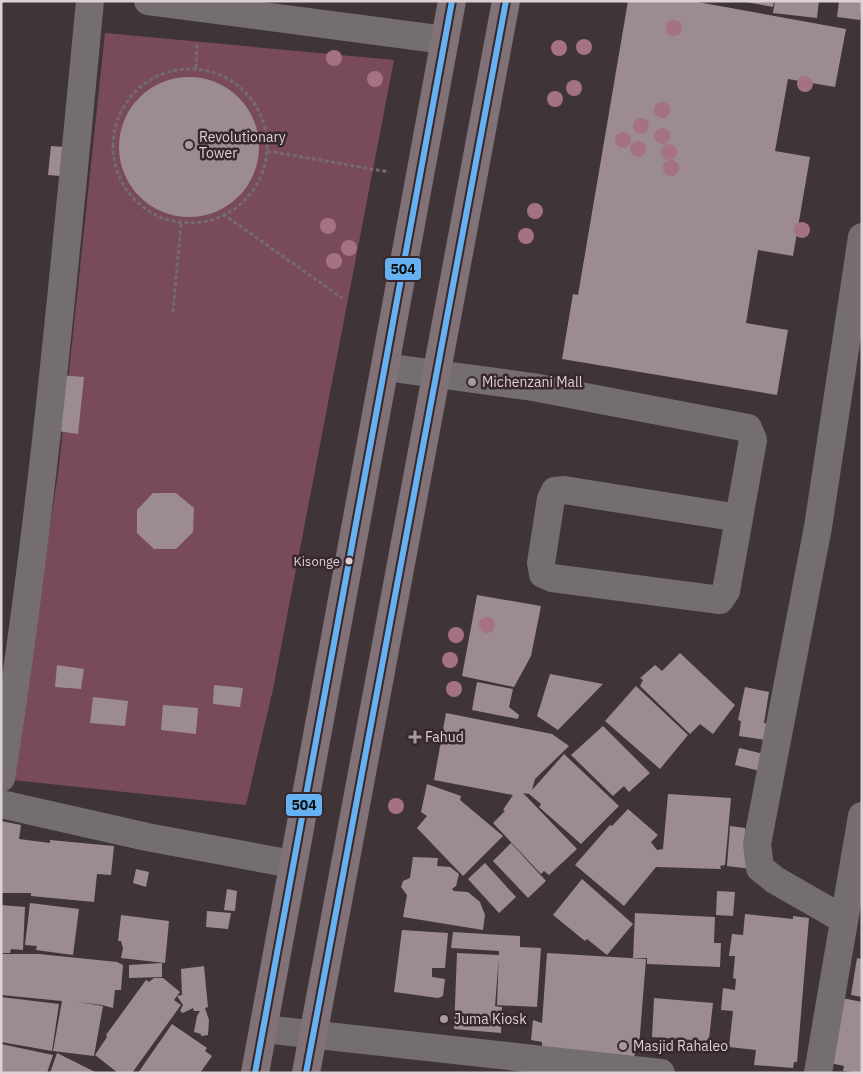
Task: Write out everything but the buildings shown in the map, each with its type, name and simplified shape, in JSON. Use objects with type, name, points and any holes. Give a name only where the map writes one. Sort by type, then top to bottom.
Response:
[{"type":"main road","points":[[256,1073],[292,864],[452,1]]},
{"type":"main road","points":[[306,1073],[506,1]]},
{"type":"street","points":[[1,778],[23,642],[68,230],[90,1]]},
{"type":"street","points":[[148,1],[445,40]]},
{"type":"street","points":[[843,919],[775,880],[760,868],[757,844],[818,527],[862,237]]},
{"type":"street","points":[[384,367],[533,387],[748,428],[753,440],[726,591],[720,600],[552,578],[543,574],[543,553],[550,499],[555,491],[564,490],[739,518]]},
{"type":"street","points":[[1,804],[147,837],[292,864]]},
{"type":"street","points":[[818,1073],[862,816]]},
{"type":"street","points":[[264,1029],[661,1073]]},
{"type":"path","points":[[196,68],[197,44]]},
{"type":"path","points":[[196,68],[224,76],[248,95],[263,121],[267,151],[259,181],[240,206],[212,221],[180,223],[152,214],[130,194],[116,168],[113,138],[121,110],[140,86],[166,72],[196,68]]},
{"type":"path","points":[[267,151],[420,178]]},
{"type":"path","points":[[223,214],[342,298]]},
{"type":"path","points":[[173,312],[180,223]]},
{"type":"shaded area","points":[[105,33],[394,60],[273,689],[246,805],[13,780],[59,466]]},
{"type":"transit line","name":"504","points":[[255,1073],[452,1]]},
{"type":"transit line","name":"504","points":[[306,1073],[506,1]]},
{"type":"place","name":"Revolutionary Tower","points":[[189,145]]},
{"type":"place","name":"Michenzani Mall","points":[[472,382]]},
{"type":"place","name":"Kisonge","points":[[349,561]]},
{"type":"place","name":"Fahud","points":[[415,737]]},
{"type":"place","name":"Juma Kiosk","points":[[444,1019]]},
{"type":"place","name":"Masjid Rahaleo","points":[[623,1046]]}]
